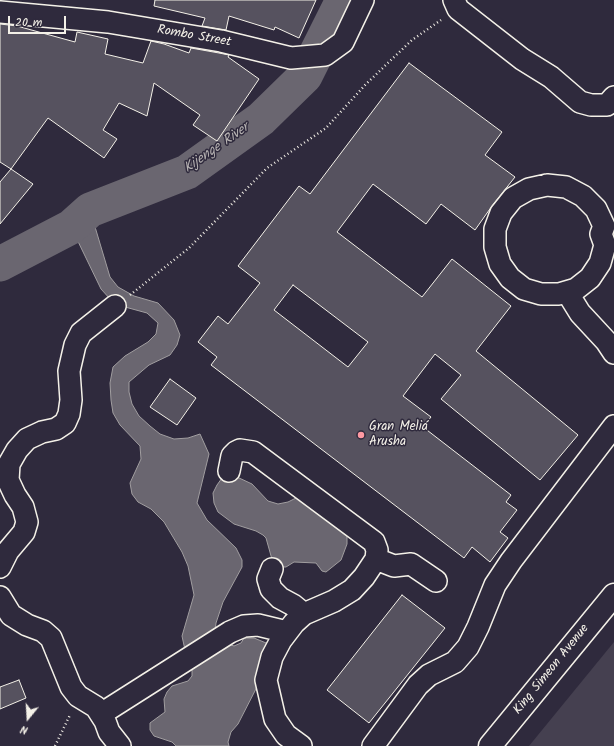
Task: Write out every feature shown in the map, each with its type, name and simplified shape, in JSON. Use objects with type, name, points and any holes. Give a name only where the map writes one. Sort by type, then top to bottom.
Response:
[{"type":"main road","name":"King Simeon Avenue","points":[[490,746],[614,595]]},
{"type":"street","name":"Rombo Street","points":[[0,12],[115,23],[221,41],[291,58],[325,55],[343,42],[363,4],[363,0]]},
{"type":"street","points":[[456,4],[522,59],[551,77],[580,102],[591,105],[607,105],[614,97]]},
{"type":"street","points":[[547,185],[566,187],[583,196],[596,209],[608,234],[600,263],[590,277],[576,289],[559,294],[541,294],[524,289],[510,278],[500,264],[495,247],[495,229],[501,213],[513,198],[529,189],[547,185]]},
{"type":"street","points":[[590,277],[614,274]]},
{"type":"street","points":[[567,292],[580,312],[606,341],[614,353]]},
{"type":"street","points":[[0,567],[8,552],[24,532],[28,522],[23,507],[8,480],[9,464],[17,450],[27,440],[42,432],[56,429],[65,422],[69,414],[71,400],[69,371],[75,345],[81,333],[115,306]]},
{"type":"street","points":[[373,746],[418,685],[429,675],[455,662],[468,647],[499,579],[614,426]]},
{"type":"street","points":[[229,471],[232,456],[236,452],[240,450],[253,452],[374,542],[377,550],[376,559],[364,577],[352,590],[334,601],[304,614],[287,632],[272,657],[266,680],[274,719],[286,735],[301,746]]},
{"type":"street","points":[[376,559],[394,566],[411,564],[436,581]]},
{"type":"street","points":[[272,569],[268,579],[271,589],[280,598],[293,604],[304,614]]},
{"type":"street","points":[[0,597],[11,615],[27,625],[43,631],[52,638],[58,650],[65,677],[78,696],[96,707],[101,714],[109,732],[120,746]]},
{"type":"street","points":[[101,714],[224,636],[244,626],[258,625],[287,632]]},
{"type":"path","points":[[132,293],[189,248],[268,168],[326,128],[366,84],[412,40],[456,4]]},
{"type":"path","points":[[55,746],[78,696]]},
{"type":"shaded area","points":[[90,210],[110,277],[118,287],[134,296],[158,303],[174,320],[180,335],[177,345],[170,355],[149,365],[129,382],[129,392],[132,404],[139,416],[160,434],[174,439],[188,438],[200,434],[209,454],[197,503],[207,520],[236,548],[242,560],[242,567],[223,602],[216,623],[215,632],[225,643],[234,646],[241,643],[244,638],[254,638],[271,645],[259,683],[238,724],[231,732],[228,742],[229,746],[176,746],[172,742],[154,736],[150,730],[150,723],[165,712],[164,699],[167,692],[172,686],[188,681],[192,676],[192,665],[185,650],[182,636],[194,595],[188,566],[182,552],[164,522],[151,509],[138,502],[132,494],[130,483],[141,459],[140,446],[120,425],[113,413],[111,400],[110,383],[113,367],[125,356],[148,342],[156,334],[158,323],[147,313],[125,307],[111,300],[101,289],[71,227]]},
{"type":"shaded area","points":[[237,477],[252,484],[268,501],[278,504],[288,502],[296,498],[347,532],[347,544],[341,560],[326,572],[322,571],[316,563],[294,562],[286,567],[281,567],[273,563],[266,538],[256,531],[234,524],[218,512],[214,503],[213,493],[222,478]]},
{"type":"shaded area","points":[[614,642],[614,746],[529,746]]},
{"type":"building","points":[[155,0],[316,0],[299,38],[275,27],[274,30],[229,16],[226,30],[202,26],[205,18],[154,6]]},
{"type":"building","points":[[0,24],[17,26],[75,42],[77,32],[108,39],[105,54],[143,63],[151,41],[189,53],[191,48],[229,55],[228,57],[259,79],[217,141],[193,125],[200,115],[154,83],[147,116],[119,103],[103,130],[117,139],[104,158],[48,118],[11,169],[0,162]]},
{"type":"building","points":[[409,63],[502,132],[485,155],[515,177],[475,230],[441,204],[426,224],[373,184],[337,232],[422,297],[452,259],[511,306],[476,351],[578,435],[540,480],[441,399],[461,375],[435,354],[403,396],[431,417],[423,427],[511,495],[506,502],[517,510],[500,532],[508,538],[490,562],[472,547],[464,558],[211,365],[217,357],[198,342],[218,316],[228,324],[260,283],[238,266],[299,186],[310,194]],"holes":[[[293,285],[368,342],[348,367],[274,310]]]},
{"type":"building","points":[[11,169],[33,184],[0,224],[0,182]]},
{"type":"building","points":[[170,379],[196,398],[177,425],[150,407]]},
{"type":"building","points":[[402,595],[445,628],[369,723],[327,690]]},
{"type":"building","points":[[19,680],[26,698],[0,709],[0,687]]},
{"type":"waterway","name":"Kijenge River","points":[[0,264],[71,227],[90,210],[187,172],[261,119],[305,76],[343,0]]},
{"type":"place","name":"Gran Meliá Arusha","points":[[361,435]]}]
